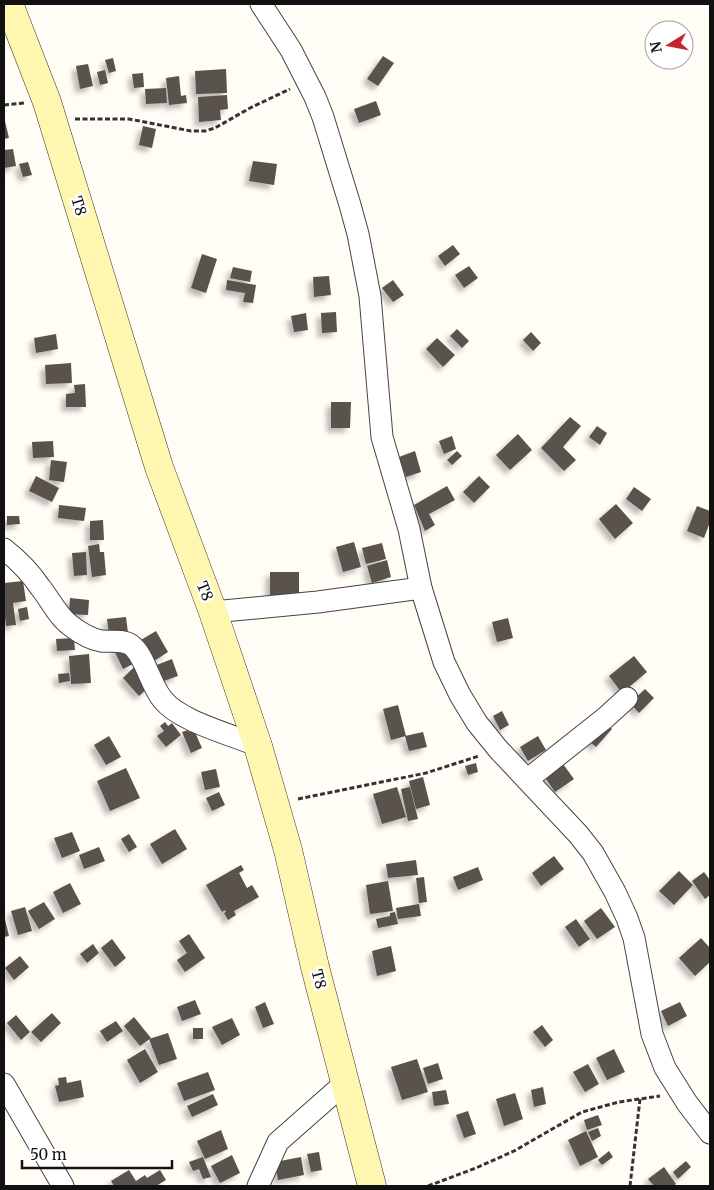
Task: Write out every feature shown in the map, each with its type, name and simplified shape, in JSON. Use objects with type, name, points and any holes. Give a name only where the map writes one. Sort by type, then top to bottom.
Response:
[{"type":"street","name":"T8","points":[[9,4],[52,121],[158,467],[213,612],[258,746],[288,850],[372,1186]]},
{"type":"street","points":[[262,4],[290,50],[323,117],[358,234],[365,265],[373,319],[382,437],[409,528],[422,588],[444,662],[460,695],[477,723],[498,749],[528,779],[593,853],[615,892],[634,938],[652,1034],[665,1068],[710,1133]]},
{"type":"street","points":[[4,548],[17,559],[39,584],[68,624],[81,633],[100,641],[129,643],[138,652],[156,691],[164,702],[176,712],[258,746]]},
{"type":"street","points":[[213,612],[318,602],[422,588]]},
{"type":"street","points":[[528,779],[605,718],[627,698]]},
{"type":"street","points":[[258,1186],[278,1142],[346,1082]]},
{"type":"street","points":[[4,1084],[63,1186]]},
{"type":"path","points":[[52,121],[85,118],[128,119],[191,131],[205,131],[215,128],[250,108],[307,82]]},
{"type":"path","points":[[275,803],[420,774],[498,749]]},
{"type":"path","points":[[428,1186],[514,1151],[582,1112],[680,1092]]},
{"type":"path","points":[[630,1186],[640,1099]]},
{"type":"building","points":[[383,56],[394,63],[378,86],[367,79]]},
{"type":"building","points":[[113,58],[116,71],[109,73],[105,60]]},
{"type":"building","points":[[88,64],[93,86],[80,89],[76,66]]},
{"type":"building","points":[[226,69],[227,93],[196,94],[195,71]]},
{"type":"building","points":[[105,70],[108,83],[100,85],[97,72]]},
{"type":"building","points":[[143,73],[144,87],[134,88],[132,74]]},
{"type":"building","points":[[179,76],[181,96],[186,95],[187,103],[169,105],[166,78]]},
{"type":"building","points":[[166,88],[167,103],[146,104],[145,89]]},
{"type":"building","points":[[227,95],[228,109],[220,110],[221,120],[199,122],[198,97]]},
{"type":"building","points":[[376,101],[381,115],[359,123],[354,109]]},
{"type":"building","points":[[4,117],[9,138],[4,139]]},
{"type":"building","points":[[143,126],[156,129],[152,148],[139,145]]},
{"type":"building","points":[[13,149],[16,166],[4,168],[4,150]]},
{"type":"building","points":[[253,161],[277,164],[274,185],[249,181]]},
{"type":"building","points":[[28,162],[32,175],[23,177],[19,164]]},
{"type":"building","points":[[453,245],[460,254],[445,266],[438,256]]},
{"type":"building","points":[[202,254],[217,259],[206,293],[191,288]]},
{"type":"building","points":[[469,266],[478,278],[464,288],[455,275]]},
{"type":"building","points":[[233,267],[252,271],[250,282],[230,278]]},
{"type":"building","points":[[329,276],[331,295],[314,297],[313,277]]},
{"type":"building","points":[[227,280],[256,285],[253,303],[243,302],[245,293],[226,290]]},
{"type":"building","points":[[393,280],[404,295],[393,302],[382,288]]},
{"type":"building","points":[[336,312],[337,332],[322,333],[321,313]]},
{"type":"building","points":[[306,313],[308,330],[294,332],[291,316]]},
{"type":"building","points":[[457,329],[469,341],[462,348],[450,336]]},
{"type":"building","points":[[531,332],[541,343],[533,351],[523,340]]},
{"type":"building","points":[[56,334],[58,349],[36,353],[34,338]]},
{"type":"building","points":[[437,338],[455,355],[443,367],[426,349]]},
{"type":"building","points":[[71,363],[72,383],[46,384],[45,365]]},
{"type":"building","points":[[85,384],[86,407],[66,407],[66,394],[75,393],[74,385]]},
{"type":"building","points":[[331,402],[351,402],[350,428],[331,428]]},
{"type":"building","points":[[570,417],[581,426],[563,447],[576,460],[564,471],[541,448]]},
{"type":"building","points":[[597,426],[607,433],[600,445],[589,437]]},
{"type":"building","points":[[518,434],[532,450],[510,470],[496,455]]},
{"type":"building","points":[[452,436],[456,449],[444,454],[439,441]]},
{"type":"building","points":[[53,441],[54,457],[33,458],[32,442]]},
{"type":"building","points":[[415,451],[421,472],[406,477],[399,457]]},
{"type":"building","points":[[457,451],[462,456],[452,465],[447,460]]},
{"type":"building","points":[[51,460],[67,462],[64,482],[49,480]]},
{"type":"building","points":[[36,476],[59,488],[52,502],[29,491]]},
{"type":"building","points":[[479,476],[490,487],[474,503],[463,492]]},
{"type":"building","points":[[447,486],[455,500],[429,514],[435,525],[425,531],[414,505]]},
{"type":"building","points":[[634,487],[651,499],[642,511],[626,499]]},
{"type":"building","points":[[616,504],[633,523],[615,539],[599,519]]},
{"type":"building","points":[[59,505],[86,508],[84,521],[58,518]]},
{"type":"building","points":[[697,506],[710,511],[710,522],[704,538],[687,531]]},
{"type":"building","points":[[7,516],[19,516],[20,524],[7,525]]},
{"type":"building","points":[[103,520],[104,540],[90,540],[90,521]]},
{"type":"building","points":[[354,542],[361,567],[343,572],[336,547]]},
{"type":"building","points":[[382,543],[386,559],[366,564],[362,548]]},
{"type":"building","points":[[99,544],[100,552],[104,552],[106,575],[92,577],[88,546]]},
{"type":"building","points":[[86,552],[87,575],[74,576],[72,553]]},
{"type":"building","points":[[387,560],[391,577],[372,583],[367,566]]},
{"type":"building","points":[[270,572],[299,572],[299,597],[270,597]]},
{"type":"building","points":[[23,581],[26,601],[13,603],[16,625],[6,626],[4,583]]},
{"type":"building","points":[[70,598],[89,600],[88,615],[69,614]]},
{"type":"building","points":[[27,607],[29,619],[20,621],[18,609]]},
{"type":"building","points":[[126,617],[128,633],[109,634],[107,619]]},
{"type":"building","points":[[508,618],[513,638],[497,642],[492,622]]},
{"type":"building","points":[[156,631],[168,652],[154,661],[141,640]]},
{"type":"building","points":[[74,638],[75,650],[57,651],[56,639]]},
{"type":"building","points":[[123,645],[133,664],[123,669],[114,650]]},
{"type":"building","points":[[89,654],[91,683],[71,684],[69,656]]},
{"type":"building","points":[[634,656],[647,672],[622,693],[609,676]]},
{"type":"building","points":[[172,659],[178,676],[155,684],[149,668]]},
{"type":"building","points":[[134,667],[151,685],[139,696],[123,678]]},
{"type":"building","points":[[69,673],[70,681],[59,683],[58,674]]},
{"type":"building","points":[[645,689],[654,698],[639,713],[630,703]]},
{"type":"building","points":[[398,705],[406,736],[391,740],[383,709]]},
{"type":"building","points":[[502,711],[509,725],[500,730],[493,716]]},
{"type":"building","points":[[165,722],[168,726],[172,723],[181,735],[166,747],[157,736],[164,731],[160,726]]},
{"type":"building","points":[[605,723],[612,729],[596,747],[589,741]]},
{"type":"building","points":[[188,730],[189,732],[194,730],[202,748],[191,753],[182,732]]},
{"type":"building","points":[[423,732],[427,747],[409,751],[405,736]]},
{"type":"building","points":[[109,736],[121,757],[106,765],[94,745]]},
{"type":"building","points":[[538,736],[546,750],[528,761],[520,747]]},
{"type":"building","points":[[476,763],[478,772],[468,775],[465,766]]},
{"type":"building","points":[[563,764],[574,779],[555,792],[544,776]]},
{"type":"building","points":[[126,768],[140,798],[110,811],[97,781]]},
{"type":"building","points":[[216,769],[220,787],[205,790],[201,772]]},
{"type":"building","points":[[423,777],[430,805],[416,809],[409,781]]},
{"type":"building","points":[[397,787],[406,817],[382,824],[373,794]]},
{"type":"building","points":[[410,787],[418,819],[408,821],[401,789]]},
{"type":"building","points":[[219,792],[225,805],[212,811],[206,798]]},
{"type":"building","points":[[175,829],[187,849],[162,864],[150,844]]},
{"type":"building","points":[[72,832],[80,851],[62,858],[54,838]]},
{"type":"building","points":[[129,834],[137,847],[129,852],[121,839]]},
{"type":"building","points":[[99,847],[105,861],[84,869],[79,855]]},
{"type":"building","points":[[554,856],[564,869],[541,886],[532,873]]},
{"type":"building","points":[[416,860],[418,875],[388,878],[386,864]]},
{"type":"building","points":[[241,865],[244,870],[239,873],[247,888],[252,885],[259,897],[234,911],[236,915],[228,920],[224,913],[226,912],[225,910],[222,912],[206,885]]},
{"type":"building","points":[[478,867],[483,880],[458,890],[453,877]]},
{"type":"building","points":[[679,871],[693,885],[674,905],[659,891]]},
{"type":"building","points":[[704,872],[710,880],[710,895],[705,899],[692,881]]},
{"type":"building","points":[[424,877],[427,902],[419,903],[416,878]]},
{"type":"building","points":[[388,881],[393,911],[370,914],[366,885]]},
{"type":"building","points":[[70,883],[81,904],[63,913],[53,892]]},
{"type":"building","points":[[44,902],[55,919],[39,929],[28,911]]},
{"type":"building","points":[[419,904],[421,916],[398,919],[396,908]]},
{"type":"building","points":[[25,907],[32,931],[18,935],[11,911]]},
{"type":"building","points":[[601,908],[615,927],[597,939],[584,921]]},
{"type":"building","points":[[395,912],[398,924],[378,928],[376,919],[390,916],[390,913]]},
{"type":"building","points":[[4,915],[9,936],[4,937]]},
{"type":"building","points":[[576,919],[590,939],[579,947],[565,927]]},
{"type":"building","points":[[189,934],[205,958],[185,972],[177,960],[187,953],[179,941]]},
{"type":"building","points":[[701,938],[710,948],[710,962],[695,976],[679,958]]},
{"type":"building","points":[[112,939],[126,958],[115,967],[101,948]]},
{"type":"building","points":[[93,944],[99,953],[87,963],[80,954]]},
{"type":"building","points":[[391,946],[396,971],[377,976],[372,951]]},
{"type":"building","points":[[20,956],[29,967],[14,980],[5,968]]},
{"type":"building","points":[[195,1000],[201,1014],[182,1021],[177,1007]]},
{"type":"building","points":[[265,1002],[274,1024],[263,1028],[255,1007]]},
{"type":"building","points":[[680,1002],[687,1016],[668,1026],[661,1011]]},
{"type":"building","points":[[52,1013],[61,1023],[41,1042],[31,1032]]},
{"type":"building","points":[[16,1015],[30,1032],[21,1040],[7,1023]]},
{"type":"building","points":[[134,1017],[151,1038],[140,1046],[124,1026]]},
{"type":"building","points":[[232,1018],[240,1035],[222,1045],[212,1027]]},
{"type":"building","points":[[116,1021],[123,1031],[107,1042],[100,1031]]},
{"type":"building","points":[[542,1025],[553,1040],[545,1047],[533,1032]]},
{"type":"building","points":[[193,1028],[203,1028],[203,1039],[193,1039]]},
{"type":"building","points":[[168,1033],[177,1059],[159,1065],[149,1039]]},
{"type":"building","points":[[145,1049],[158,1072],[140,1083],[127,1060]]},
{"type":"building","points":[[614,1049],[625,1072],[607,1080],[596,1058]]},
{"type":"building","points":[[417,1059],[428,1092],[402,1100],[391,1067]]},
{"type":"building","points":[[438,1063],[443,1079],[428,1084],[423,1068]]},
{"type":"building","points":[[588,1064],[599,1084],[585,1092],[573,1072]]},
{"type":"building","points":[[208,1072],[215,1090],[184,1101],[177,1083]]},
{"type":"building","points":[[66,1077],[67,1083],[81,1080],[84,1097],[59,1102],[55,1086],[59,1085],[58,1078]]},
{"type":"building","points":[[543,1087],[546,1104],[534,1107],[531,1090]]},
{"type":"building","points":[[446,1090],[449,1104],[434,1106],[432,1092]]},
{"type":"building","points":[[515,1093],[523,1119],[504,1126],[496,1099]]},
{"type":"building","points":[[213,1094],[218,1105],[192,1117],[187,1106]]},
{"type":"building","points":[[468,1111],[476,1134],[464,1138],[456,1115]]},
{"type":"building","points":[[598,1115],[602,1125],[587,1130],[584,1120]]},
{"type":"building","points":[[598,1128],[601,1136],[592,1141],[588,1132]]},
{"type":"building","points":[[221,1130],[228,1149],[205,1159],[197,1141]]},
{"type":"building","points":[[586,1131],[598,1157],[580,1166],[568,1140]]},
{"type":"building","points":[[609,1151],[613,1157],[602,1165],[598,1160]]},
{"type":"building","points":[[319,1152],[322,1170],[311,1172],[307,1154]]},
{"type":"building","points":[[232,1155],[240,1173],[220,1183],[211,1166]]},
{"type":"building","points":[[203,1157],[211,1177],[203,1179],[199,1169],[193,1171],[189,1162]]},
{"type":"building","points":[[301,1157],[304,1175],[278,1180],[275,1162]]},
{"type":"building","points":[[686,1161],[691,1167],[678,1179],[673,1172]]},
{"type":"building","points":[[664,1167],[676,1184],[673,1186],[654,1186],[648,1179]]},
{"type":"building","points":[[129,1170],[136,1181],[145,1175],[147,1178],[160,1170],[166,1180],[156,1186],[114,1186],[111,1181]]}]
